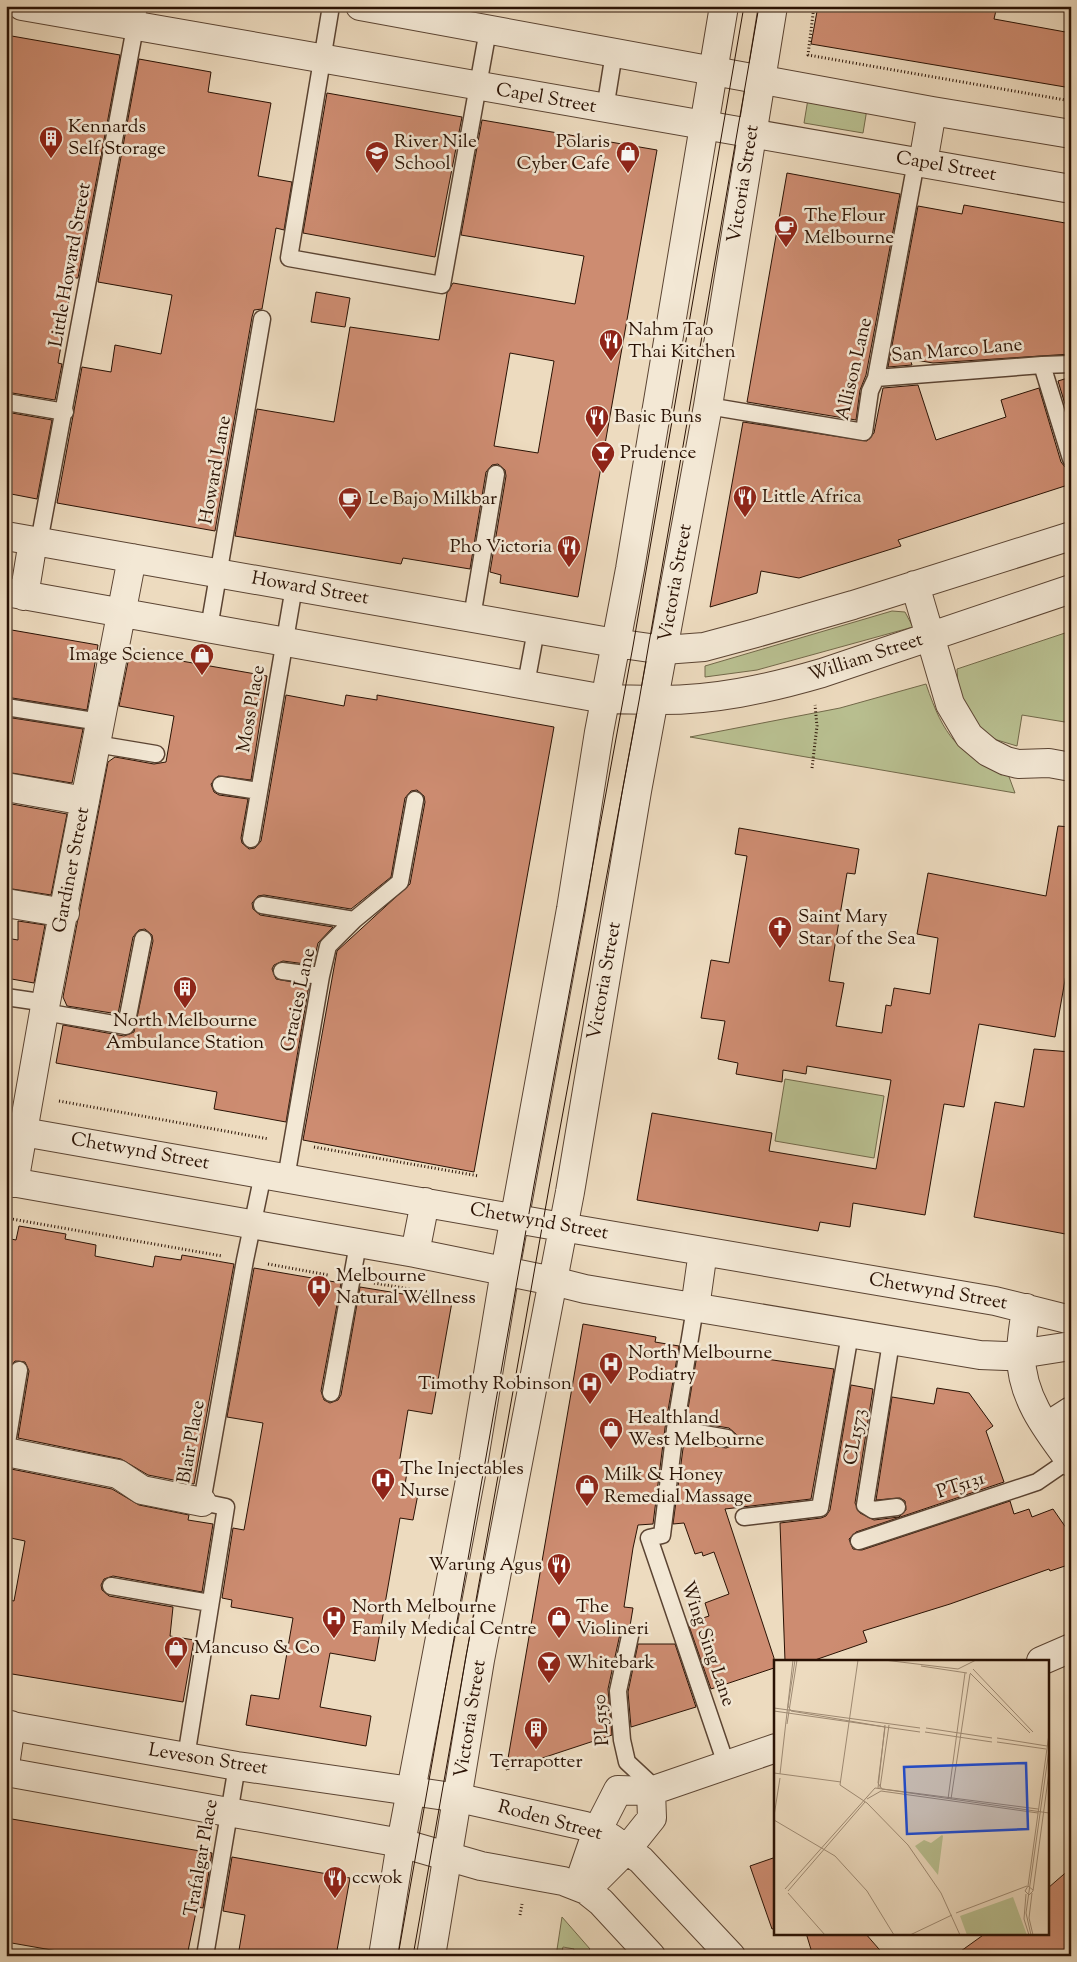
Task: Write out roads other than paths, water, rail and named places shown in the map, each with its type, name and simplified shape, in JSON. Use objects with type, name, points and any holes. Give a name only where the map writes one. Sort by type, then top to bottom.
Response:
[{"type":"street","name":"Capel Street","points":[[22,6],[137,16],[320,59],[1071,189]]},
{"type":"street","points":[[360,6],[454,15],[488,30],[932,111],[1071,134]]},
{"type":"street","points":[[382,1956],[410,1790],[474,1459],[505,1271],[571,910],[614,643],[630,569],[724,6]]},
{"type":"street","name":"Victoria Street","points":[[431,1956],[480,1660],[553,1280],[654,700],[708,406],[752,134],[763,80],[773,6]]},
{"type":"street","points":[[920,163],[932,111]]},
{"type":"street","name":"Howard Street","points":[[6,536],[536,630],[664,650]]},
{"type":"street","points":[[664,650],[704,647],[844,608],[1071,536]]},
{"type":"street","points":[[36,541],[15,594],[605,698]]},
{"type":"street","name":"Gardiner Street","points":[[10,1182],[15,1130],[30,1096],[45,1008],[65,913],[132,558]]},
{"type":"street","points":[[914,585],[950,704],[962,726],[978,744],[998,757],[1012,762],[1049,763],[1071,766]]},
{"type":"street","name":"William Street","points":[[605,698],[692,700],[782,684],[930,637],[1071,589]]},
{"type":"street","points":[[6,787],[85,801]]},
{"type":"street","points":[[6,903],[65,913]]},
{"type":"street","name":"Chetwynd Street","points":[[15,1130],[562,1227],[995,1301],[1071,1320]]},
{"type":"street","points":[[10,1182],[415,1253],[553,1280],[584,1289],[891,1342],[980,1355],[1021,1354],[1071,1346]]},
{"type":"street","points":[[415,1253],[425,1202]]},
{"type":"street","points":[[695,1308],[704,1251]]},
{"type":"street","points":[[1026,1308],[1021,1354],[1027,1392],[1046,1427],[1070,1461]]},
{"type":"street","points":[[1046,1427],[1071,1410]]},
{"type":"street","points":[[6,1452],[118,1474],[142,1490],[202,1502]]},
{"type":"street","points":[[1044,1660],[1071,1648]]},
{"type":"street","points":[[1046,1660],[1071,1654]]},
{"type":"street","points":[[6,1759],[9,1725]]},
{"type":"street","name":"Leveson Street","points":[[9,1725],[237,1766],[410,1790]]},
{"type":"street","points":[[582,1888],[597,1831],[618,1790],[653,1790],[774,1749]]},
{"type":"street","points":[[6,1772],[401,1842],[481,1866],[550,1878],[582,1888],[607,1908],[651,1956]]},
{"type":"street","name":"Roden Street","points":[[410,1790],[547,1817],[597,1831],[628,1848],[641,1860],[731,1956]]},
{"type":"street","points":[[582,1888],[628,1848],[652,1818],[653,1790]]},
{"type":"lane","points":[[330,6],[289,258],[442,285],[488,30]]},
{"type":"lane","name":"Little Howard Street","points":[[36,541],[65,412],[137,16]]},
{"type":"lane","points":[[604,109],[614,53]]},
{"type":"lane","name":"Allison Lane","points":[[708,406],[864,432],[870,391],[876,378],[920,163]]},
{"type":"lane","name":"Howard Lane","points":[[209,628],[262,319]]},
{"type":"lane","name":"San Marco Lane","points":[[876,378],[1071,364]]},
{"type":"lane","name":"San Marco Lane","points":[[1042,365],[1071,459]]},
{"type":"lane","points":[[6,402],[65,412]]},
{"type":"lane","points":[[472,618],[496,474]]},
{"type":"lane","name":"Moss Place","points":[[251,839],[294,586]]},
{"type":"lane","points":[[526,684],[536,630]]},
{"type":"lane","points":[[6,707],[98,733],[156,754]]},
{"type":"lane","points":[[221,785],[259,791]]},
{"type":"lane","name":"Gracies Lane","points":[[275,1176],[293,1143],[321,976],[328,946],[354,920],[400,882],[415,800]]},
{"type":"lane","points":[[262,905],[354,920]]},
{"type":"lane","points":[[6,997],[45,1008],[126,1026],[143,939]]},
{"type":"lane","points":[[282,971],[321,976]]},
{"type":"lane","name":"Blair Place","points":[[186,1757],[226,1507],[202,1502],[245,1260],[254,1225],[275,1176]]},
{"type":"lane","points":[[331,1393],[358,1244]]},
{"type":"lane","points":[[695,1308],[674,1429],[727,1438]]},
{"type":"lane","points":[[744,1517],[820,1508],[850,1334]]},
{"type":"lane","name":"CL1573","points":[[891,1342],[865,1505],[873,1510],[897,1507]]},
{"type":"lane","points":[[6,1448],[19,1370]]},
{"type":"lane","name":"Wing Sing Lane","points":[[674,1429],[662,1535],[650,1538],[726,1764]]},
{"type":"lane","name":"PT5131","points":[[859,1541],[1037,1482],[1070,1461]]},
{"type":"lane","points":[[111,1586],[210,1603]]},
{"type":"lane","name":"PL5150","points":[[630,1636],[618,1691],[622,1740],[627,1762],[653,1790]]},
{"type":"lane","name":"Trafalgar Place","points":[[205,1956],[237,1766]]},
{"type":"tram line","points":[[398,1956],[534,1185],[633,646],[744,6]]},
{"type":"tram line","points":[[413,1956],[549,1188],[639,701],[759,6]]},
{"type":"place","name":"Kennards Self Storage","points":[[51,159]]},
{"type":"place","name":"River Nile School","points":[[377,174]]},
{"type":"place","name":"Polaris Cyber Cafe","points":[[628,174]]},
{"type":"place","name":"The Flour Melbourne","points":[[786,248]]},
{"type":"place","name":"Nahm Tao Thai Kitchen","points":[[611,362]]},
{"type":"place","name":"Basic Buns","points":[[597,438]]},
{"type":"place","name":"Prudence","points":[[603,474]]},
{"type":"place","name":"Little Africa","points":[[745,518]]},
{"type":"place","name":"Le Bajo Milkbar","points":[[350,520]]},
{"type":"place","name":"Pho Victoria","points":[[569,568]]},
{"type":"place","name":"Image Science","points":[[202,676]]},
{"type":"place","name":"Saint Mary Star of the Sea","points":[[780,949]]},
{"type":"place","name":"North Melbourne Ambulance Station","points":[[185,1009]]},
{"type":"place","name":"Melbourne Natural Wellness","points":[[319,1308]]},
{"type":"place","name":"North Melbourne Podiatry","points":[[611,1385]]},
{"type":"place","name":"Timothy Robinson","points":[[590,1405]]},
{"type":"place","name":"Healthland West Melbourne","points":[[611,1450]]},
{"type":"place","name":"The Injectables Nurse","points":[[383,1501]]},
{"type":"place","name":"Milk & Honey Remedial Massage","points":[[587,1507]]},
{"type":"place","name":"Warung Agus","points":[[559,1586]]},
{"type":"place","name":"North Melbourne Family Medical Centre","points":[[334,1639]]},
{"type":"place","name":"The Violineri","points":[[559,1639]]},
{"type":"place","name":"Mancuso & Co","points":[[176,1669]]},
{"type":"place","name":"Whitebark","points":[[549,1684]]},
{"type":"place","name":"Terrapotter","points":[[536,1750]]},
{"type":"place","name":"ccwok","points":[[335,1899]]}]
